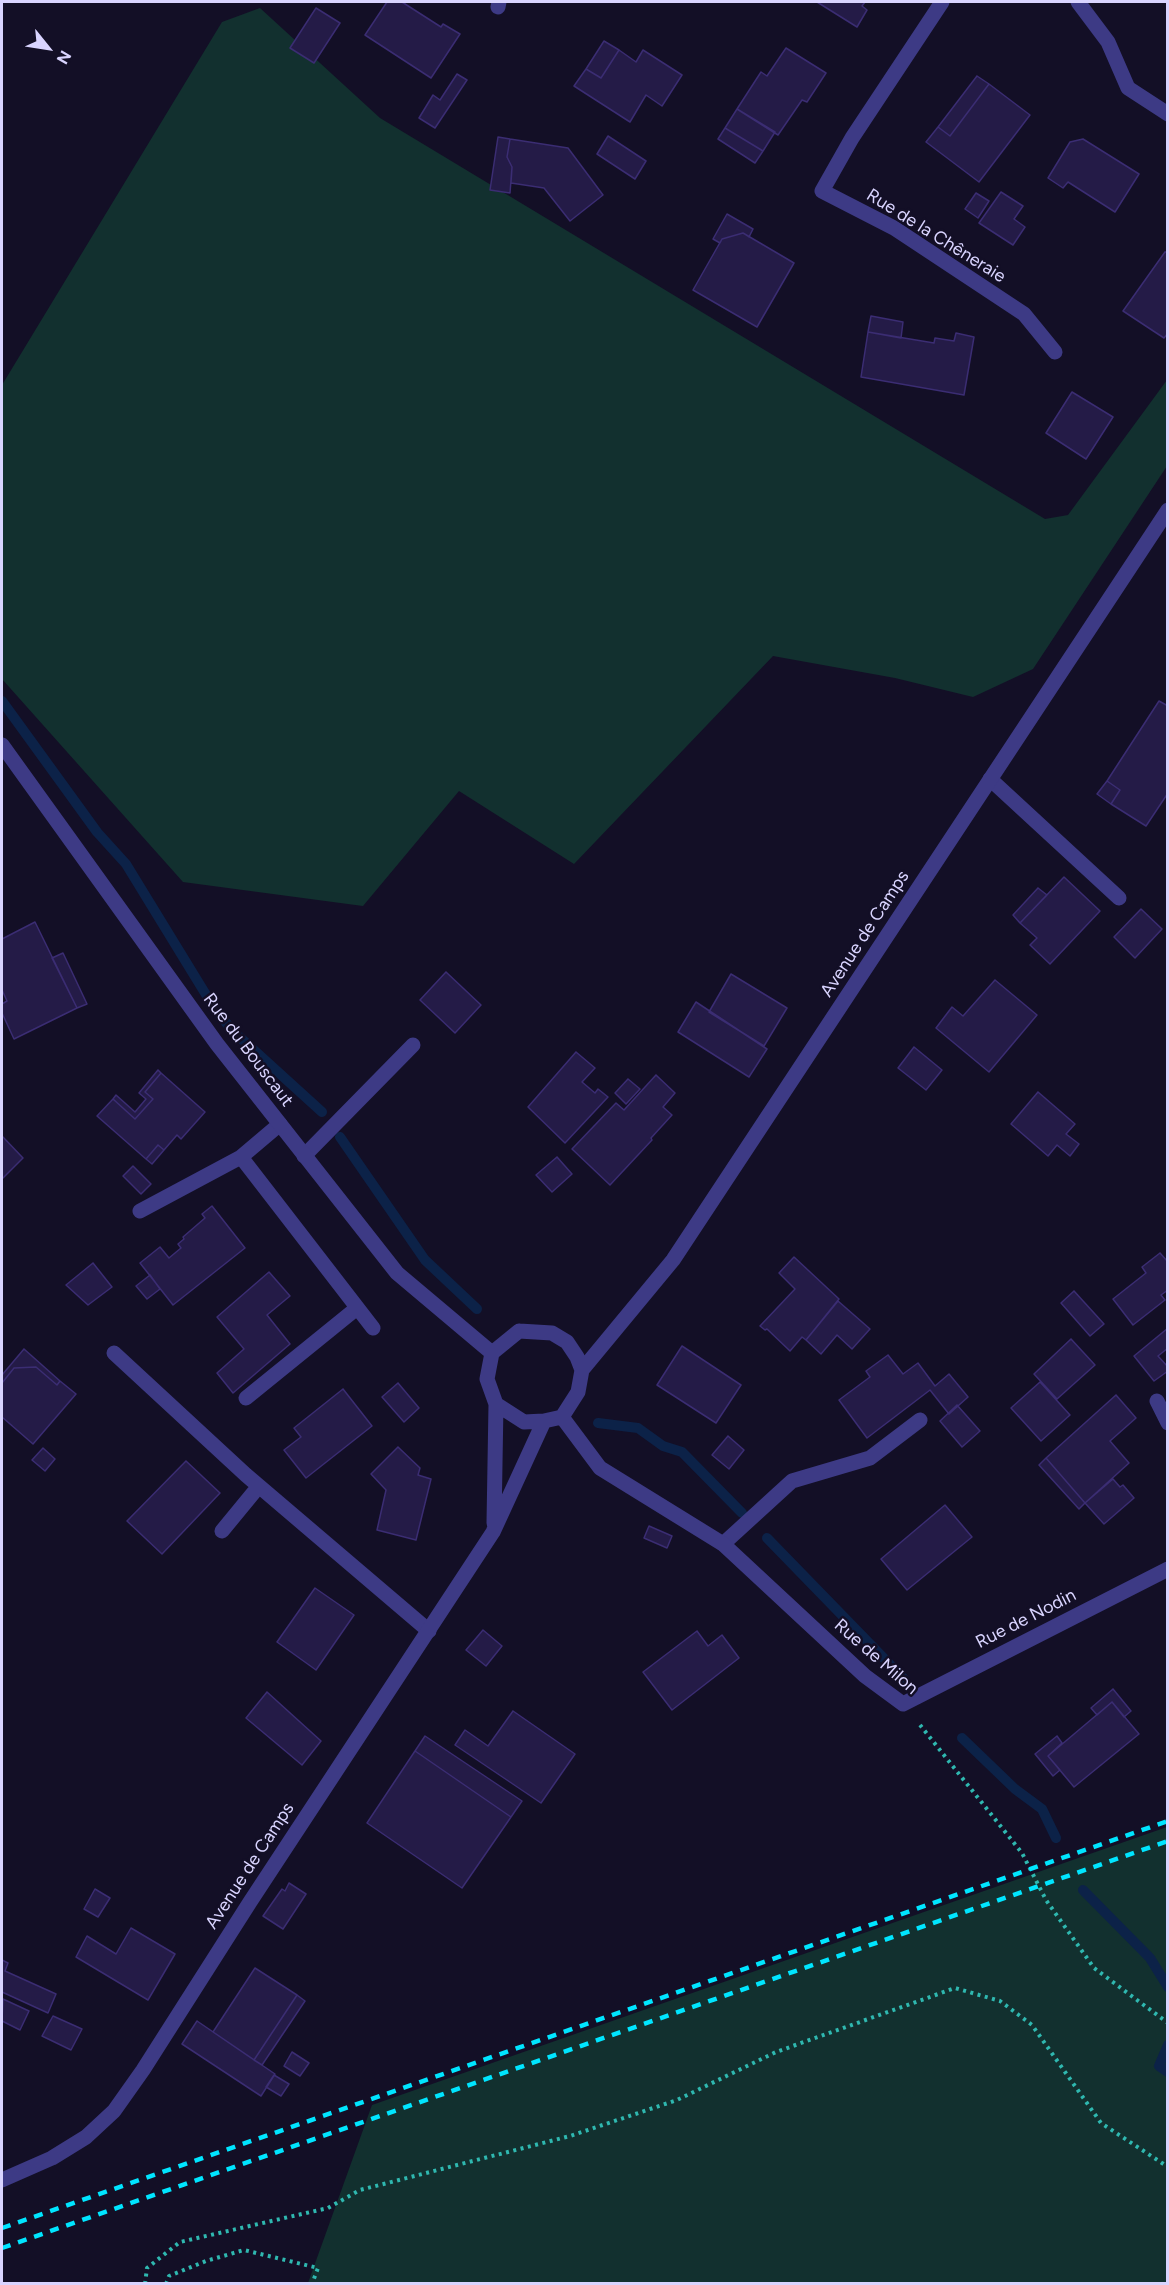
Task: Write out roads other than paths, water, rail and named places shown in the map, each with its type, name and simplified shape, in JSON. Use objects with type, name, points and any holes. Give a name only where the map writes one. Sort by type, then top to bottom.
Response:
[{"type":"street","name":"Rue de la Chêneraie","points":[[942,2],[852,138],[822,191],[894,228],[1024,314],[1055,352]]},
{"type":"street","points":[[1078,2],[1108,42],[1128,88],[1167,114]]},
{"type":"street","name":"Avenue de Camps","points":[[582,1370],[673,1260],[1167,510]]},
{"type":"street","name":"Rue du Bouscaut","points":[[2,745],[217,1044],[397,1273],[492,1353]]},
{"type":"street","points":[[990,779],[1119,898]]},
{"type":"street","points":[[304,1156],[413,1045]]},
{"type":"street","points":[[140,1211],[241,1157],[280,1124]]},
{"type":"street","points":[[241,1157],[373,1328]]},
{"type":"street","points":[[246,1398],[357,1308]]},
{"type":"street","points":[[493,1532],[496,1404],[487,1379],[492,1353],[519,1331],[552,1333],[567,1342],[582,1370],[578,1392],[562,1417],[524,1422],[496,1404]]},
{"type":"street","points":[[114,1353],[259,1486],[429,1631]]},
{"type":"street","points":[[1157,1401],[1167,1423]]},
{"type":"street","name":"Rue de Milon","points":[[562,1417],[600,1468],[723,1544],[865,1676],[903,1704]]},
{"type":"street","points":[[723,1544],[792,1481],[870,1458],[920,1420]]},
{"type":"street","name":"Avenue de Camps","points":[[2,2180],[52,2158],[86,2137],[114,2111],[143,2070],[250,1902],[493,1532],[544,1421]]},
{"type":"street","points":[[222,1531],[259,1486]]},
{"type":"street","name":"Rue de Nodin","points":[[903,1704],[1167,1569]]},
{"type":"waterway","points":[[2,701],[97,832],[126,864],[216,1011],[234,1032],[322,1112]]},
{"type":"waterway","points":[[340,1137],[425,1260],[477,1309]]},
{"type":"waterway","points":[[598,1423],[638,1428],[663,1446],[682,1452],[742,1513]]},
{"type":"waterway","points":[[767,1538],[904,1679]]},
{"type":"waterway","points":[[962,1738],[1015,1789],[1042,1809],[1056,1838]]},
{"type":"waterway","points":[[1083,1890],[1150,1958],[1168,1987]]},
{"type":"waterway","points":[[1168,2045],[1159,2066],[1168,2072]]},
{"type":"railway","points":[[2,2228],[1168,1821]]},
{"type":"railway","points":[[2,2248],[1168,1841]]}]
